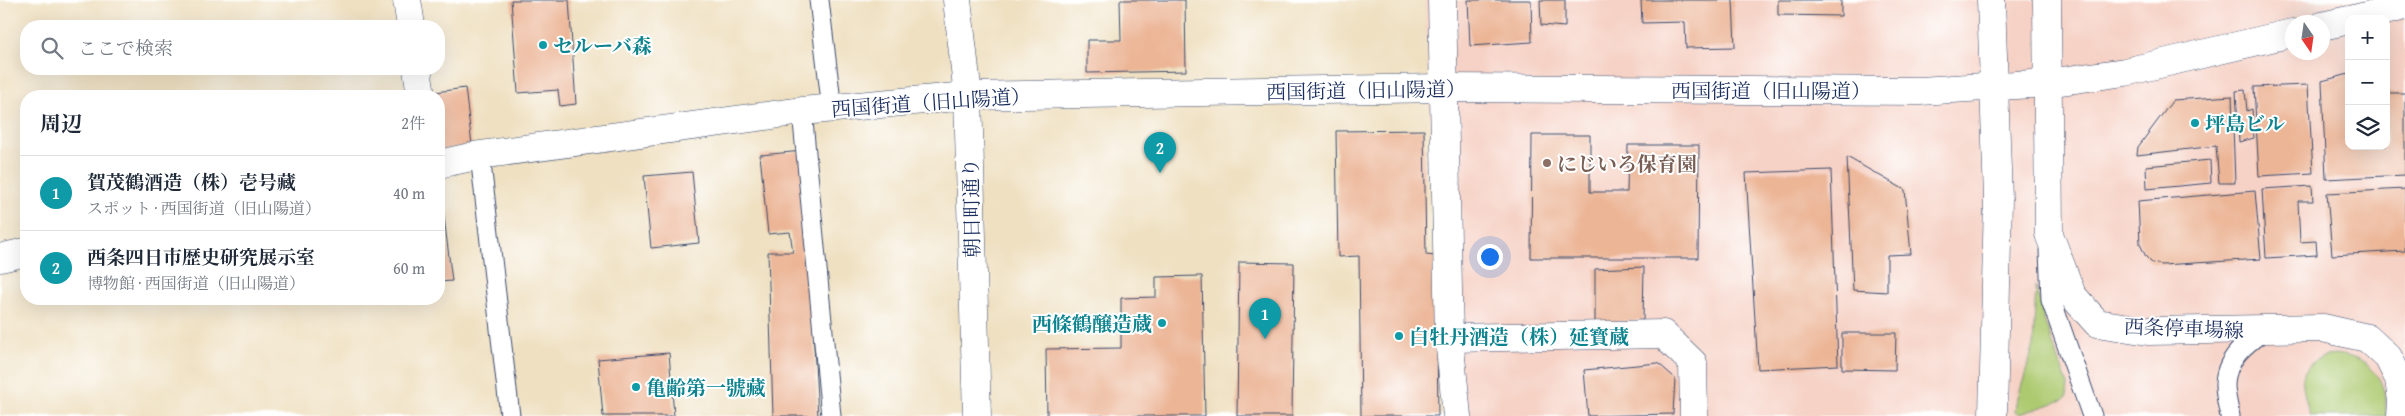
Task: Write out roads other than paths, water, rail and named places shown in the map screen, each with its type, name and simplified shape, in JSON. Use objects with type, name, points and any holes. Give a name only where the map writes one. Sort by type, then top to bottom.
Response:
[{"type":"street","points":[[407,0],[410,20]]},
{"type":"street","name":"朝日町通り","points":[[957,0],[968,96],[977,416]]},
{"type":"street","points":[[1442,0],[1449,338],[1457,416]]},
{"type":"street","points":[[1991,0],[1998,198],[1993,416]]},
{"type":"street","name":"西条停車場線","points":[[2046,0],[2049,234],[2072,295],[2097,323],[2148,331],[2322,328],[2367,338],[2388,357],[2399,379],[2402,401],[2401,416]]},
{"type":"street","points":[[2330,23],[2360,14],[2405,6]]},
{"type":"street","name":"西国街道（旧山陽道）","points":[[445,163],[480,155],[802,111],[832,110],[968,96],[1443,88],[1920,91],[1994,86],[2047,82],[2125,72],[2285,35]]},
{"type":"street","points":[[0,258],[20,253]]},
{"type":"street","points":[[1449,338],[1663,334],[1693,363],[1694,416]]},
{"type":"lane","points":[[819,0],[832,110]]},
{"type":"lane","points":[[802,111],[830,416]]},
{"type":"lane","points":[[480,155],[510,416]]},
{"type":"lane","points":[[2049,234],[2051,300],[2092,416]]},
{"type":"lane","points":[[2230,416],[2224,384],[2231,364],[2241,346],[2265,330]]},
{"type":"place","name":"セルーバ森","points":[[543,45]]},
{"type":"place","name":"坪島ビル","points":[[2195,123]]},
{"type":"place","name":"にじいろ保育園","points":[[1547,163]]},
{"type":"place","name":"西条四日市歴史研究展示室","points":[[1160,173]]},
{"type":"place","name":"西條鶴醸造蔵","points":[[1162,323]]},
{"type":"place","name":"白牡丹酒造（株）延寳蔵","points":[[1399,336]]},
{"type":"place","name":"賀茂鶴酒造（株）壱号藏","points":[[1265,339]]},
{"type":"place","name":"亀齢第一號藏","points":[[636,387]]}]
